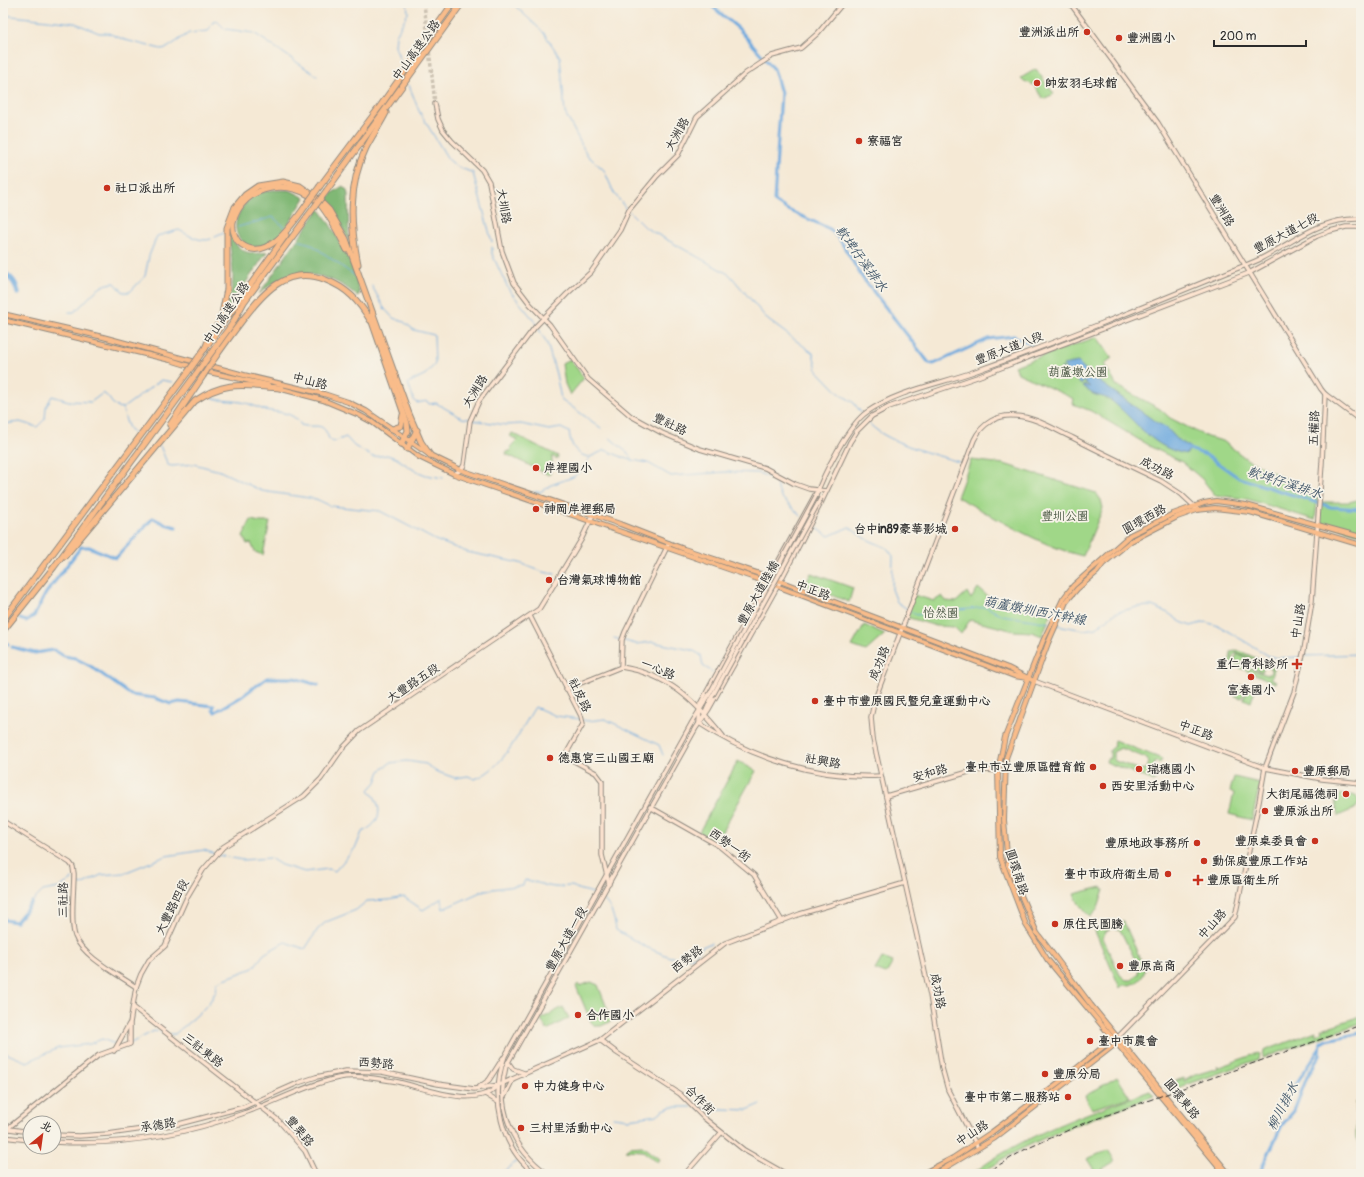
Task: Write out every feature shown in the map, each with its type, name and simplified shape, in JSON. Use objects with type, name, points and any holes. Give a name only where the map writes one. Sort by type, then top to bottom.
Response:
[{"type":"highway","name":"中山高速公路","points":[[3,620],[205,349],[320,186],[381,105],[453,3]]},
{"type":"highway","name":"中山高速公路","points":[[3,631],[54,567],[196,374],[232,324],[244,302],[462,3]]},
{"type":"highway","points":[[360,276],[352,221],[352,197],[357,171],[366,148],[394,98]]},
{"type":"highway","points":[[205,349],[220,318],[227,289],[227,235],[230,218],[240,200],[258,186],[283,182],[300,186],[317,198],[329,210],[346,239],[409,414],[421,442],[430,455]]},
{"type":"highway","points":[[310,201],[278,240],[264,248],[259,250],[249,249],[238,242],[235,236],[233,224],[237,213],[242,205],[256,192],[269,188],[287,187],[306,194],[318,203],[333,222],[348,251],[377,334],[404,414],[408,431],[402,444]]},
{"type":"highway","points":[[155,447],[202,376],[263,294],[281,281],[299,276],[323,278],[345,289],[359,302],[377,334]]},
{"type":"highway","points":[[54,567],[189,407],[213,390],[241,384],[282,388]]},
{"type":"highway","points":[[392,428],[401,426],[404,414]]},
{"type":"highway","points":[[407,448],[417,430]]},
{"type":"main road","name":"中山路","points":[[3,314],[58,326],[244,375],[324,394],[366,411],[430,455],[461,470],[593,515]]},
{"type":"main road","name":"中山路","points":[[3,320],[170,360],[209,372],[282,388],[347,409],[372,422],[431,464],[454,474],[589,522]]},
{"type":"main road","name":"圓環西路","points":[[1028,678],[1060,606],[1073,586],[1130,535],[1173,514],[1194,506],[1216,501],[1232,502],[1317,523],[1361,536]]},
{"type":"main road","name":"圓環西路","points":[[1034,681],[1059,616],[1066,602],[1077,589],[1131,541],[1177,517],[1197,510],[1233,508],[1361,545]]},
{"type":"main road","name":"中正路","points":[[593,515],[669,544],[769,577],[904,627],[1008,668],[1034,681]]},
{"type":"main road","name":"中正路","points":[[589,522],[766,582],[1014,676],[1028,678]]},
{"type":"main road","name":"圓環南路","points":[[1028,678],[1005,737],[998,770],[1000,857],[1026,925],[1048,958],[1117,1043]]},
{"type":"main road","name":"圓環南路","points":[[1034,681],[1012,740],[1005,771],[1004,820],[1008,865],[1031,923],[1053,956],[1118,1037]]},
{"type":"main road","name":"中山路","points":[[922,1174],[975,1143],[1046,1092],[1113,1038],[1118,1037]]},
{"type":"main road","points":[[1117,1043],[1118,1037]]},
{"type":"main road","name":"圓環東路","points":[[1118,1037],[1229,1174]]},
{"type":"main road","name":"中山路","points":[[935,1174],[995,1138],[1049,1098],[1117,1043]]},
{"type":"main road","name":"圓環東路","points":[[1117,1043],[1224,1174]]},
{"type":"street","name":"大洲路","points":[[461,470],[465,461],[470,419],[474,409],[490,385],[539,322],[591,272],[620,230],[629,211],[657,176],[678,155],[697,117],[746,73],[772,56],[801,48],[818,33],[843,3]]},
{"type":"street","name":"豐洲路","points":[[1070,3],[1158,123],[1244,266],[1325,394],[1361,421]]},
{"type":"street","name":"大圳路","points":[[436,104],[438,119],[443,130],[452,141],[482,170],[490,182],[502,252],[510,275],[519,291],[544,318]]},
{"type":"street","name":"豐原大道七段","points":[[1244,266],[1318,226],[1348,219],[1361,219]]},
{"type":"street","name":"豐原大道七段","points":[[1249,273],[1317,236],[1346,227],[1361,227]]},
{"type":"street","name":"豐原大道八段","points":[[816,496],[846,436],[865,414],[882,404],[908,393],[983,368],[1131,312],[1244,266]]},
{"type":"street","name":"豐原大道八段","points":[[780,582],[857,430],[872,416],[889,407],[977,376],[1249,273]]},
{"type":"street","name":"豐社路","points":[[544,318],[588,379],[630,416],[662,433],[700,449],[754,463],[795,484],[818,491],[826,491]]},
{"type":"street","name":"五權路","points":[[1322,463],[1325,394]]},
{"type":"street","name":"成功路","points":[[978,1148],[948,1090],[942,1068],[930,995],[871,731],[871,717],[875,699],[904,627],[974,440],[983,427],[996,418],[1016,416],[1035,420],[1161,481],[1181,494],[1197,510]]},
{"type":"street","name":"中山路","points":[[1118,1037],[1235,917],[1265,768],[1294,692],[1302,656],[1312,601],[1322,463]]},
{"type":"street","points":[[454,474],[461,470]]},
{"type":"street","name":"豐原大道八段","points":[[769,577],[811,499],[818,491]]},
{"type":"street","name":"豐原大道八段","points":[[821,498],[826,491]]},
{"type":"street","name":"豐原大道陸橋","points":[[711,696],[816,496]]},
{"type":"street","name":"豐原大道陸橋","points":[[711,696],[821,498]]},
{"type":"street","name":"大豐路五段","points":[[223,847],[304,796],[321,779],[342,749],[359,731],[539,609],[593,515]]},
{"type":"street","points":[[566,688],[621,667],[622,640],[669,544]]},
{"type":"street","name":"豐原大道一段","points":[[699,710],[700,704],[769,577]]},
{"type":"street","name":"豐原大道一段","points":[[536,1174],[524,1164],[512,1148],[505,1131],[498,1102],[501,1084],[508,1062],[780,582]]},
{"type":"street","name":"社皮路","points":[[530,616],[581,716],[583,724],[565,756],[596,773],[602,781],[600,801],[602,855],[608,884]]},
{"type":"street","name":"一心路","points":[[621,667],[662,680],[678,689],[705,714],[726,739]]},
{"type":"street","name":"中正路","points":[[1034,681],[1265,768],[1322,779],[1361,783]]},
{"type":"street","name":"豐原大道一段","points":[[548,1174],[529,1160],[515,1139],[506,1116],[499,1074],[505,1056],[699,710],[711,696]]},
{"type":"street","name":"豐原大道一段","points":[[705,714],[711,696]]},
{"type":"street","points":[[699,710],[699,723],[726,739]]},
{"type":"street","name":"社興路","points":[[726,739],[765,756],[822,772],[880,776]]},
{"type":"street","name":"安和路","points":[[886,796],[972,771],[1005,771]]},
{"type":"street","name":"西勢一街","points":[[646,805],[719,846],[754,875],[782,921]]},
{"type":"street","name":"三社路","points":[[3,821],[70,863],[73,867],[74,880],[73,929],[78,944],[86,952],[136,987]]},
{"type":"street","name":"大豐路四段","points":[[3,1132],[5,1128],[99,1055],[114,1051],[130,1044],[130,1023],[136,987],[145,966],[160,951],[169,938],[194,883],[223,847]]},
{"type":"street","name":"西勢路","points":[[256,1102],[298,1083],[327,1074],[346,1071],[382,1072],[438,1084],[474,1089],[501,1084],[600,1040],[720,946],[736,938],[800,914],[905,883]]},
{"type":"street","name":"三社東路","points":[[133,1007],[262,1107]]},
{"type":"street","name":"大豐路四段","points":[[114,1051],[130,1023]]},
{"type":"street","name":"合作街","points":[[600,1040],[617,1053],[680,1094],[721,1133],[744,1150],[786,1174]]},
{"type":"street","points":[[474,1089],[485,1085],[505,1056]]},
{"type":"street","points":[[508,1062],[513,1069],[524,1074]]},
{"type":"street","name":"西勢路","points":[[262,1107],[312,1086],[338,1078],[355,1076],[399,1082],[446,1095],[485,1094],[494,1090],[501,1084]]},
{"type":"street","points":[[504,1098],[514,1079]]},
{"type":"street","points":[[485,1094],[498,1102]]},
{"type":"street","name":"承德路","points":[[62,1135],[108,1134],[163,1127],[198,1120],[256,1102]]},
{"type":"street","name":"承德路","points":[[62,1142],[82,1143],[156,1136],[204,1126],[262,1107]]},
{"type":"street","name":"豐栗路","points":[[262,1107],[279,1121],[301,1146],[316,1174]]},
{"type":"street","points":[[5,1128],[22,1131]]},
{"type":"street","points":[[685,1174],[721,1133]]},
{"type":"street","points":[[3,1137],[22,1139]]},
{"type":"green space","name":"帥宏羽毛球館","points":[[1036,69],[1054,94],[1043,99],[1034,85],[1024,81],[1021,78]]},
{"type":"green space","points":[[343,186],[347,190],[348,195],[349,242],[340,223],[324,202],[332,193]]},
{"type":"green space","points":[[272,190],[290,190],[305,198],[280,234],[270,244],[256,247],[249,246],[239,238],[236,231],[237,218],[240,211],[249,199],[259,193]]},
{"type":"green space","points":[[319,209],[331,226],[345,251],[356,277],[359,287],[359,295],[357,296],[339,283],[306,274],[284,278],[272,284],[259,294]]},
{"type":"green space","points":[[229,227],[234,240],[241,249],[252,253],[267,252],[225,313],[233,276]]},
{"type":"green space","name":"葫蘆墩公園","points":[[1097,337],[1112,358],[1104,364],[1117,386],[1160,409],[1170,418],[1207,437],[1223,441],[1248,460],[1284,478],[1302,484],[1318,495],[1315,520],[1247,499],[1215,495],[1202,479],[1182,462],[1151,447],[1091,411],[1073,404],[1074,399],[1018,373],[1014,366]]},
{"type":"green space","points":[[570,359],[584,378],[570,395],[565,384],[562,364]]},
{"type":"green space","points":[[512,433],[558,456],[557,459],[552,456],[552,464],[546,470],[551,472],[549,475],[506,454],[507,451],[510,452],[511,446],[517,440],[510,436]]},
{"type":"green space","name":"豐圳公園","points":[[971,460],[1004,464],[1096,493],[1101,500],[1103,508],[1083,556],[1067,552],[1035,539],[957,497]]},
{"type":"green space","points":[[1361,499],[1361,534],[1320,522],[1320,502],[1349,502]]},
{"type":"green space","points":[[251,520],[270,522],[263,555],[255,552],[251,543],[247,544],[243,536]]},
{"type":"green space","points":[[811,573],[853,588],[849,602],[805,585]]},
{"type":"green space","name":"怡然園","points":[[978,588],[991,599],[1051,614],[1042,636],[1032,632],[1014,631],[970,620],[961,634],[954,627],[936,626],[906,617],[914,595],[934,601],[942,596],[946,601],[956,602],[967,592],[971,599]]},
{"type":"green space","points":[[864,625],[885,634],[866,651],[852,646]]},
{"type":"green space","points":[[1237,650],[1270,664],[1273,675],[1270,678],[1276,681],[1275,683],[1227,662],[1230,660],[1231,652]],"holes":[[[1236,653],[1255,660],[1251,667],[1262,672],[1265,665],[1271,669],[1271,673],[1266,675],[1234,662],[1232,657]]]},
{"type":"green space","points":[[1237,654],[1248,659],[1246,665],[1234,661]]},
{"type":"green space","points":[[1240,684],[1247,687],[1242,698],[1235,696]]},
{"type":"green space","points":[[1248,688],[1255,690],[1251,702],[1244,699]]},
{"type":"green space","points":[[1114,740],[1162,759],[1160,763],[1155,761],[1154,768],[1149,774],[1156,777],[1154,781],[1106,762],[1108,758],[1110,759],[1110,750],[1115,746],[1113,745]],"holes":[[[1121,748],[1146,758],[1149,762],[1147,768],[1141,770],[1115,761],[1113,752]]]},
{"type":"green space","points":[[738,761],[756,771],[716,842],[699,832]]},
{"type":"green space","points":[[1234,777],[1260,783],[1252,820],[1229,814],[1234,793],[1230,791]]},
{"type":"green space","points":[[1340,794],[1346,796],[1353,795],[1357,797],[1359,802],[1356,808],[1338,816],[1335,800]]},
{"type":"green space","points":[[1102,887],[1104,890],[1097,910],[1090,917],[1079,904],[1074,894]]},
{"type":"green space","points":[[1120,920],[1124,922],[1145,970],[1140,980],[1131,985],[1123,985],[1120,988],[1094,929],[1100,928],[1111,921]],"holes":[[[1113,927],[1120,930],[1139,967],[1138,974],[1132,980],[1126,980],[1120,975],[1103,938],[1106,931]]]},
{"type":"green space","points":[[882,958],[893,962],[886,974],[875,970]]},
{"type":"green space","points":[[591,982],[598,985],[612,1021],[601,1026],[595,1026],[591,1022],[576,986],[578,984],[580,986]]},
{"type":"green space","points":[[563,1007],[569,1018],[547,1030],[541,1019]]},
{"type":"green space","points":[[1361,1016],[1361,1023],[1263,1058],[1264,1051],[1316,1031],[1316,1035],[1323,1032],[1322,1029]]},
{"type":"green space","points":[[1258,1053],[1260,1054],[1259,1059],[1169,1091],[1164,1085],[1184,1078],[1184,1081],[1195,1075],[1218,1068],[1217,1065],[1219,1067]]},
{"type":"green space","points":[[1117,1077],[1130,1097],[1092,1109],[1085,1096]]},
{"type":"green space","points":[[1150,1091],[1154,1096],[1098,1116],[1042,1139],[1006,1157],[981,1172],[972,1174],[1013,1147],[1035,1136],[1080,1116]]},
{"type":"green space","points":[[1356,1101],[1361,1113],[1361,1149],[1356,1139]]},
{"type":"green space","points":[[642,1146],[659,1159],[657,1162],[643,1151],[625,1150],[629,1147]]},
{"type":"green space","points":[[1108,1150],[1115,1161],[1096,1173],[1087,1159]]},
{"type":"water","points":[[1078,362],[1093,377],[1156,422],[1167,428],[1178,440],[1190,447],[1187,454],[1164,447],[1155,441],[1113,402],[1107,398],[1092,394],[1083,386],[1085,385],[1090,387],[1084,381],[1081,385],[1078,381],[1061,370],[1062,367],[1063,370],[1066,369],[1063,365]]},
{"type":"waterway","points":[[402,66],[395,46],[396,35],[408,13],[407,3]]},
{"type":"waterway","points":[[512,3],[543,32],[560,57],[565,113],[587,155],[604,170],[614,193],[627,210]]},
{"type":"waterway","name":"軟埤仔溪排水","points":[[713,3],[713,7],[739,29],[774,69],[781,93],[774,201],[786,209],[830,229],[840,240],[862,277],[929,363],[934,364],[988,339],[1014,336],[1031,344]]},
{"type":"waterway","points":[[3,15],[75,23],[99,33],[108,33],[125,40],[161,49],[167,48],[189,33],[208,31],[213,22],[217,21],[225,29],[254,33],[317,76]]},
{"type":"waterway","points":[[409,85],[419,111],[448,159],[456,166],[473,173],[492,242]]},
{"type":"waterway","points":[[630,212],[646,228],[730,275],[768,320],[813,353],[817,370],[839,393],[854,403],[862,414]]},
{"type":"waterway","points":[[238,227],[273,217],[285,228]]},
{"type":"waterway","points":[[69,312],[74,312],[93,294],[103,286],[109,284],[115,283],[123,292],[130,292],[145,276],[149,256],[157,236],[179,230],[199,239],[211,239]]},
{"type":"waterway","points":[[215,237],[224,233]]},
{"type":"waterway","points":[[298,240],[311,244],[355,276]]},
{"type":"waterway","points":[[492,247],[492,254],[509,290],[533,319],[547,343],[556,374],[561,399],[601,428]]},
{"type":"waterway","points":[[3,273],[13,281],[18,293]]},
{"type":"waterway","points":[[372,286],[384,308],[393,318],[404,322],[414,330],[434,335],[435,364],[426,374],[408,383],[414,400],[417,403],[427,401],[429,404],[436,403],[462,418],[469,419]]},
{"type":"waterway","points":[[3,424],[20,422],[37,427],[45,419],[46,407],[52,396],[69,401],[91,402],[103,393],[114,405],[119,408],[123,408],[161,380],[172,382]]},
{"type":"waterway","points":[[207,396],[220,400],[244,403],[265,410],[290,415],[298,420],[301,425],[322,427],[327,433],[329,439],[333,442],[346,437],[354,446],[373,457],[387,455],[396,458],[414,470],[426,475],[443,478]]},
{"type":"waterway","points":[[123,408],[128,427],[136,435]]},
{"type":"waterway","points":[[472,420],[506,425],[521,424],[549,430],[561,428],[569,432],[574,449],[580,454],[589,457]]},
{"type":"waterway","points":[[868,422],[885,436],[923,451],[959,462]]},
{"type":"waterway","points":[[610,438],[630,455],[632,459]]},
{"type":"waterway","points":[[160,446],[168,465],[194,464],[220,471],[262,491],[316,499],[331,506],[380,511],[435,540],[467,552],[520,563],[543,572],[555,574]]},
{"type":"waterway","name":"軟埤仔溪排水","points":[[1186,448],[1206,455],[1239,478],[1331,507],[1361,509]]},
{"type":"waterway","name":"葫蘆燉圳西汴幹線","points":[[534,492],[540,492],[551,485],[573,477],[582,470],[590,457],[605,450],[627,459],[648,463],[671,476],[725,472],[758,473],[774,479],[781,497],[801,516]]},
{"type":"waterway","points":[[20,619],[26,621],[34,616],[46,593],[81,547],[89,547],[116,558],[153,518],[165,524],[176,527]]},
{"type":"waterway","name":"葫蘆燉圳西汴幹線","points":[[812,525],[829,536],[849,527],[864,538],[887,548],[893,556],[892,589],[897,602],[916,615],[986,607],[1002,615],[1050,623]]},
{"type":"waterway","name":"葫蘆燉圳西汴幹線","points":[[1057,625],[1084,630],[1096,628],[1115,613],[1137,607],[1152,606],[1191,626],[1205,622],[1219,626],[1269,656],[1277,658],[1301,657]]},
{"type":"waterway","points":[[614,638],[636,644],[653,642],[692,650],[701,655],[703,666],[714,673]]},
{"type":"waterway","points":[[3,641],[8,644]]},
{"type":"waterway","points":[[12,647],[35,653],[54,650],[64,656],[75,658],[92,667],[131,695],[155,698],[171,704],[179,702],[214,706],[213,710],[215,712],[241,697],[267,678],[294,678],[318,685]]},
{"type":"waterway","name":"葫蘆燉圳西汴幹線","points":[[1305,656],[1361,654]]},
{"type":"waterway","points":[[218,855],[242,860],[270,858],[281,865],[305,872],[328,869],[335,871],[356,847],[362,832],[374,824],[377,819],[379,808],[374,796],[369,790],[376,782],[380,771],[390,763],[407,761],[426,764],[435,771],[455,778],[468,776],[475,779],[485,774],[503,758],[517,738],[535,707],[556,716],[580,719]]},
{"type":"waterway","points":[[583,720],[588,721],[605,719],[659,745],[663,755]]},
{"type":"waterway","points":[[76,882],[81,885],[101,875],[124,873],[166,856],[204,850],[215,854]]},
{"type":"waterway","points":[[32,902],[43,891],[59,888],[72,879]]},
{"type":"waterway","points":[[170,1034],[175,1034],[202,1011],[213,996],[217,982],[253,968],[264,954],[285,942],[305,949],[318,929],[326,922],[356,910],[367,901],[389,900],[404,897],[423,910],[442,898],[443,909],[485,890],[523,885],[525,880],[554,887],[571,886],[602,898],[610,908],[616,930],[646,947],[670,957],[694,957],[702,947],[711,943]]},
{"type":"waterway","points":[[3,916],[5,920],[16,922],[32,902]]},
{"type":"waterway","points":[[131,1043],[154,1031],[163,1032]]},
{"type":"waterway","name":"柳川排水","points":[[1321,1044],[1327,1040],[1361,1033]]},
{"type":"waterway","points":[[3,1052],[27,1062],[58,1048],[90,1044],[102,1039],[115,1044]]},
{"type":"waterway","name":"柳川排水","points":[[1259,1174],[1282,1125],[1294,1111],[1307,1077],[1320,1055],[1321,1042]]},
{"type":"waterway","name":"柳川排水","points":[[1294,1087],[1320,1048]]},
{"type":"waterway","points":[[697,1108],[747,1110],[761,1104]]},
{"type":"waterway","points":[[613,1117],[629,1119],[657,1115],[663,1110],[672,1107],[692,1107]]},
{"type":"waterway","points":[[494,1174],[504,1171],[516,1162]]},
{"type":"tunnel","points":[[424,3],[435,104]]},
{"type":"railway","points":[[984,1174],[1024,1150],[1082,1124],[1361,1025]]},
{"type":"place","name":"豐洲派出所","points":[[1087,32]]},
{"type":"place","name":"豐洲國小","points":[[1119,38]]},
{"type":"place","name":"帥宏羽毛球館","points":[[1037,83]]},
{"type":"place","name":"寮福宮","points":[[859,141]]},
{"type":"place","name":"社口派出所","points":[[107,188]]},
{"type":"place","name":"岸裡國小","points":[[536,468]]},
{"type":"place","name":"神岡岸裡郵局","points":[[536,509]]},
{"type":"place","name":"台中in89豪華影城","points":[[955,529]]},
{"type":"place","name":"台灣氣球博物館","points":[[549,580]]},
{"type":"place","name":"重仁骨科診所","points":[[1297,664]]},
{"type":"place","name":"富春國小","points":[[1251,677]]},
{"type":"place","name":"臺中市豐原國民暨兒童運動中心","points":[[815,701]]},
{"type":"place","name":"德惠宮三山國王廟","points":[[550,758]]},
{"type":"place","name":"臺中市立豐原區體育館","points":[[1093,767]]},
{"type":"place","name":"瑞穗國小","points":[[1139,769]]},
{"type":"place","name":"豐原郵局","points":[[1295,771]]},
{"type":"place","name":"西安里活動中心","points":[[1103,786]]},
{"type":"place","name":"大街尾福德祠","points":[[1346,794]]},
{"type":"place","name":"豐原派出所","points":[[1265,811]]},
{"type":"place","name":"豐原桌委員會","points":[[1315,841]]},
{"type":"place","name":"豐原地政事務所","points":[[1197,843]]},
{"type":"place","name":"動保處豐原工作站","points":[[1204,861]]},
{"type":"place","name":"臺中市政府衛生局","points":[[1168,874]]},
{"type":"place","name":"豐原區衛生所","points":[[1198,880]]},
{"type":"place","name":"原住民圖騰","points":[[1055,924]]},
{"type":"place","name":"豐原高商","points":[[1120,966]]},
{"type":"place","name":"合作國小","points":[[578,1015]]},
{"type":"place","name":"臺中市農會","points":[[1090,1041]]},
{"type":"place","name":"豐原分局","points":[[1045,1074]]},
{"type":"place","name":"中力健身中心","points":[[525,1086]]},
{"type":"place","name":"臺中市第二服務站","points":[[1068,1097]]},
{"type":"place","name":"三村里活動中心","points":[[521,1128]]}]
